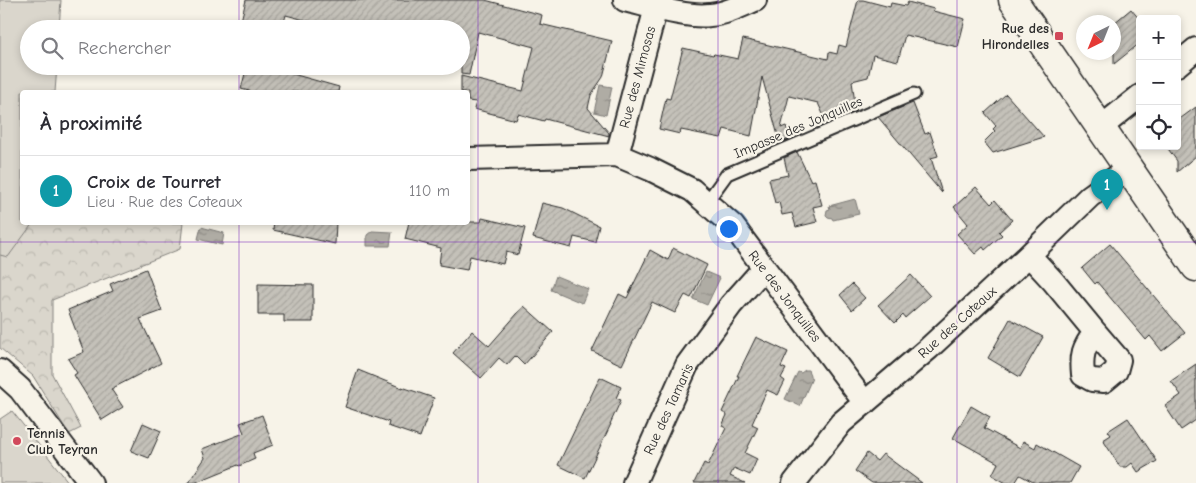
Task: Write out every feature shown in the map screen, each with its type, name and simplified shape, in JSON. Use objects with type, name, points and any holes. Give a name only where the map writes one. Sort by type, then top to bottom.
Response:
[{"type":"street","points":[[625,0],[657,4],[694,16],[712,15],[728,11],[755,0]]},
{"type":"street","points":[[1013,0],[1196,267]]},
{"type":"street","name":"Rue des Mimosas","points":[[616,155],[657,4]]},
{"type":"street","points":[[1181,62],[1196,49]]},
{"type":"street","points":[[1100,128],[1136,99]]},
{"type":"street","name":"Rue des Jonquilles","points":[[470,159],[616,155],[650,169],[692,190],[733,226],[865,403]]},
{"type":"street","name":"Rue des Coteaux","points":[[803,480],[841,423],[929,348],[1030,255],[1090,196],[1128,169]]},
{"type":"street","points":[[1030,255],[1095,332]]},
{"type":"street","name":"Rue des Tamaris","points":[[634,483],[687,365],[731,305],[764,268]]},
{"type":"street","points":[[0,371],[20,389],[91,483]]},
{"type":"lane","name":"Impasse des Jonquilles","points":[[706,202],[727,174],[914,94]]},
{"type":"green space","points":[[0,0],[61,0],[60,20],[20,20],[20,75],[56,75],[55,90],[20,90],[20,225],[32,225],[8,257],[0,255]]},
{"type":"green space","points":[[20,223],[20,225],[183,225],[180,249],[52,300],[52,374],[81,428],[69,434],[33,376],[0,348],[0,256],[6,230]]},
{"type":"green space","name":"Tennis Club Teyran","points":[[12,411],[69,483],[0,483],[0,419]]},
{"type":"water","points":[[600,85],[612,87],[606,115],[594,112]]},
{"type":"water","points":[[855,199],[859,214],[833,220],[826,215],[827,210],[830,209],[829,206]]},
{"type":"water","points":[[201,227],[224,233],[222,245],[198,239]]},
{"type":"water","points":[[372,231],[392,232],[390,246],[367,246],[367,235]]},
{"type":"water","points":[[706,272],[720,278],[707,305],[693,299]]},
{"type":"water","points":[[556,276],[588,289],[582,303],[551,290]]},
{"type":"water","points":[[808,370],[812,378],[800,406],[785,399],[798,372],[801,373]]},
{"type":"building","points":[[246,0],[485,0],[542,15],[540,24],[612,41],[603,77],[591,95],[588,108],[609,133],[609,136],[545,119],[544,121],[518,114],[516,120],[474,109],[476,102],[470,101],[470,90],[461,90],[461,76],[523,91],[534,47],[478,32],[470,70],[470,20],[305,20],[286,15],[285,20],[241,20]]},
{"type":"building","points":[[858,0],[890,7],[891,3],[906,6],[908,2],[965,19],[958,47],[905,35],[898,61],[873,55],[868,77],[852,81],[856,111],[827,123],[818,103],[789,96],[781,128],[786,126],[791,138],[780,143],[762,77],[751,136],[724,129],[721,138],[681,130],[680,134],[659,129],[666,98],[670,99],[683,48],[738,59],[743,39],[828,59],[829,52],[837,54],[839,45],[846,47]]},
{"type":"building","points":[[1131,9],[1136,15],[1136,46],[1121,58],[1121,17]]},
{"type":"building","points":[[245,75],[296,75],[339,87],[338,90],[241,89]]},
{"type":"building","points":[[1006,94],[1044,137],[993,153],[984,142],[995,131],[993,129],[996,126],[985,113]]},
{"type":"building","points":[[913,103],[925,134],[930,132],[938,156],[931,158],[942,193],[878,117]]},
{"type":"building","points":[[1196,107],[1196,156],[1177,172],[1177,161],[1169,150],[1181,150],[1181,118]]},
{"type":"building","points":[[797,152],[811,181],[815,180],[822,205],[813,207],[817,222],[796,227],[792,213],[782,215],[779,202],[775,203],[769,179],[788,175],[784,158]]},
{"type":"building","points":[[976,187],[991,204],[995,200],[1012,220],[999,232],[1002,235],[985,250],[983,247],[975,254],[957,234],[968,224],[954,207]]},
{"type":"building","points":[[542,203],[563,208],[599,226],[595,242],[574,237],[571,248],[533,238]]},
{"type":"building","points":[[482,218],[525,228],[518,255],[506,252],[503,264],[470,256],[467,270],[439,265],[441,248],[405,239],[408,225],[470,225],[470,222],[481,222]]},
{"type":"building","points":[[274,225],[336,225],[335,244],[273,230]]},
{"type":"building","points":[[1110,244],[1185,333],[1162,351],[1150,336],[1146,340],[1097,282],[1095,284],[1082,268]]},
{"type":"building","points":[[673,248],[707,265],[691,298],[685,295],[675,313],[652,302],[622,365],[592,351],[619,294],[627,298],[650,250],[668,260]]},
{"type":"building","points":[[146,269],[162,311],[140,319],[161,363],[111,389],[123,407],[102,420],[74,375],[77,373],[68,359],[84,352],[68,310],[113,291],[110,284]]},
{"type":"building","points":[[911,275],[930,296],[905,318],[903,315],[895,323],[878,305]]},
{"type":"building","points":[[258,284],[313,285],[313,322],[284,322],[284,315],[258,315]]},
{"type":"building","points":[[852,284],[865,298],[852,310],[840,295]]},
{"type":"building","points":[[524,306],[553,332],[524,365],[515,356],[507,365],[499,358],[481,378],[453,353],[472,331],[489,346]]},
{"type":"building","points":[[1010,319],[1043,337],[1020,377],[988,358]]},
{"type":"building","points":[[756,337],[788,352],[781,367],[786,369],[781,378],[785,381],[778,395],[767,390],[752,424],[758,427],[745,453],[757,459],[750,475],[734,468],[730,476],[745,483],[694,483],[704,463],[708,465],[726,428],[722,426],[727,415],[722,412]]},
{"type":"building","points":[[1196,364],[1196,420],[1181,430],[1165,406],[1181,395],[1171,381]]},
{"type":"building","points":[[358,370],[402,388],[434,398],[420,437],[388,426],[389,422],[345,407]]},
{"type":"building","points":[[600,377],[621,387],[616,398],[621,400],[585,478],[558,465]]},
{"type":"building","points":[[971,406],[990,417],[984,428],[1020,448],[1023,441],[1035,448],[1037,443],[1079,467],[1070,483],[1035,483],[1020,475],[1015,483],[1006,483],[992,475],[998,463],[953,438]]},
{"type":"building","points":[[262,415],[273,445],[253,453],[255,459],[194,483],[188,483],[205,458],[202,449],[244,433],[240,423]]},
{"type":"building","points":[[1128,418],[1157,461],[1138,472],[1132,463],[1127,467],[1120,467],[1103,440],[1111,435],[1108,431]]},
{"type":"building","points":[[143,423],[161,431],[149,458],[131,451]]},
{"type":"building","points":[[867,453],[877,461],[883,454],[922,483],[872,483],[855,471]]},
{"type":"place","name":"Rue des Hirondelles","points":[[1059,36]]},
{"type":"place","name":"Croix de Tourret","points":[[1107,210]]},
{"type":"place","name":"Tennis Club Teyran","points":[[17,441]]}]
